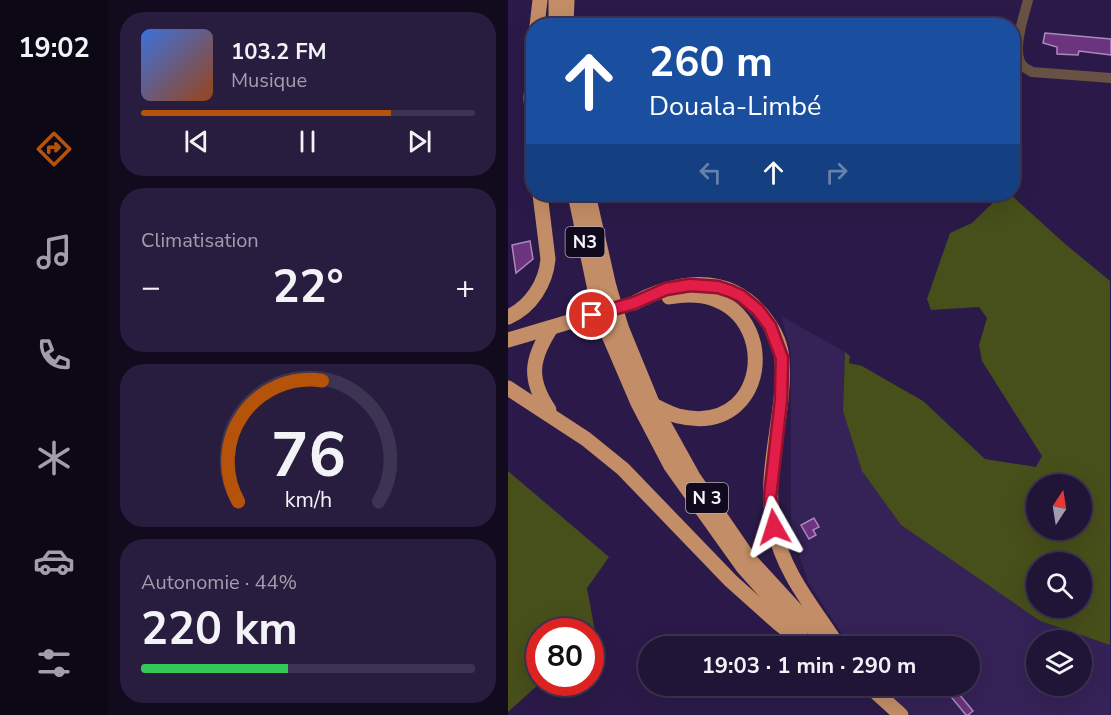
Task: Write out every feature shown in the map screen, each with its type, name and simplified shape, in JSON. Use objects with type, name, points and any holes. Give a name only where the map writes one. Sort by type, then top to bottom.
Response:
[{"type":"highway","points":[[538,18],[541,0]]},
{"type":"highway","points":[[556,0],[556,18]]},
{"type":"highway","points":[[566,18],[567,0]]},
{"type":"highway","points":[[508,317],[527,304],[535,294],[547,268],[548,259],[541,201]]},
{"type":"highway","name":"N3","points":[[577,201],[615,330]]},
{"type":"highway","name":"N3","points":[[589,201],[602,288]]},
{"type":"highway","points":[[508,339],[634,303],[666,289],[690,285],[718,287],[741,296],[758,310],[770,326],[782,358],[781,400],[770,497],[774,527],[785,561],[807,603],[831,636]]},
{"type":"highway","points":[[634,303],[686,295],[704,296],[718,300],[733,309],[753,337],[756,356],[754,377],[751,387],[734,406],[716,415],[690,418],[677,416],[653,405]]},
{"type":"highway","points":[[551,328],[535,356],[534,374],[539,394],[552,416]]},
{"type":"highway","name":"N 3","points":[[615,330],[693,477],[750,560],[820,636]]},
{"type":"highway","name":"N 3","points":[[615,330],[638,403],[671,466],[742,567],[806,636]]},
{"type":"highway","points":[[508,388],[586,439],[623,469],[731,581],[795,636]]},
{"type":"highway","points":[[866,696],[886,715]]},
{"type":"highway","points":[[880,696],[901,715]]},
{"type":"street","points":[[1020,30],[1028,0]]},
{"type":"street","points":[[1020,62],[1032,72],[1111,78]]},
{"type":"shaded area","points":[[781,316],[845,352],[843,411],[901,525],[1026,611],[1026,618],[1036,618],[1066,630],[1026,630],[1026,696],[1092,696],[1092,639],[1110,645],[1110,715],[912,715],[890,696],[980,696],[980,636],[843,636],[808,582],[791,528],[791,352]]},
{"type":"green space","points":[[995,201],[1018,201],[1110,281],[1110,645],[1092,639],[1092,630],[1066,630],[1036,618],[1092,618],[1092,552],[1026,552],[1026,611],[901,525],[862,471],[843,411],[845,352],[850,356],[849,363],[862,366],[923,401],[985,459],[1036,467],[1042,456],[982,361],[979,345],[987,318],[979,307],[931,310],[927,299],[950,233],[972,223]]},
{"type":"green space","points":[[508,471],[609,557],[587,588],[592,618],[526,618],[526,696],[508,712]]},
{"type":"building","points":[[1045,33],[1111,39],[1111,55],[1079,51],[1078,55],[1057,54],[1057,47],[1043,43]]},
{"type":"building","points":[[530,241],[533,259],[516,273],[512,245]]},
{"type":"building","points":[[814,518],[819,527],[813,530],[816,535],[809,539],[801,525]]},
{"type":"building","points":[[950,696],[961,696],[973,711],[966,715]]},
{"type":"route","points":[[592,315],[634,303],[666,289],[690,285],[718,287],[730,291],[741,296],[758,310],[770,326],[782,358],[781,400],[770,497],[774,527]]}]
